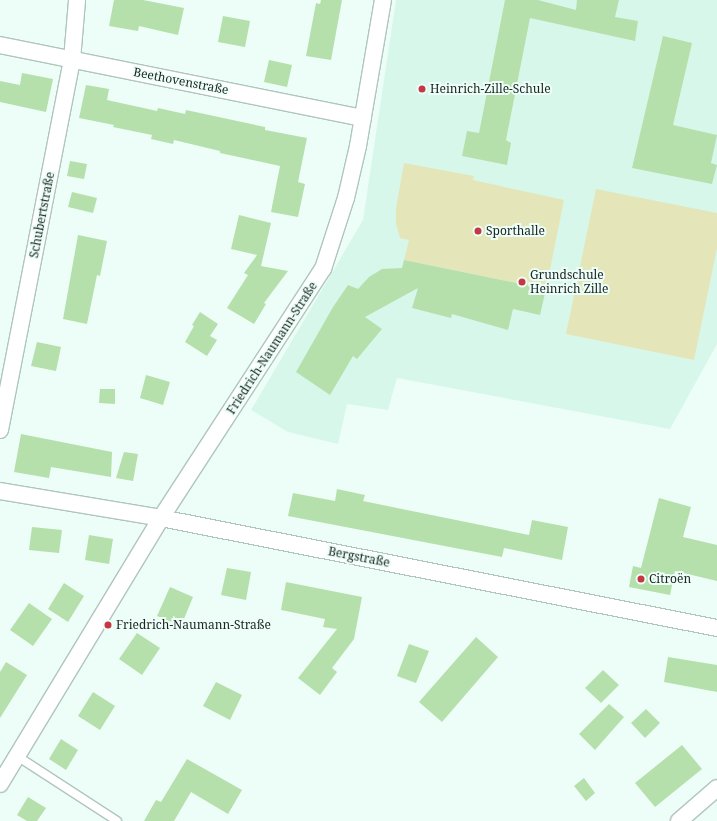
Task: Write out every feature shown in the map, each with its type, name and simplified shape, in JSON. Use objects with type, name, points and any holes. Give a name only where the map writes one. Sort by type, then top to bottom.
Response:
[{"type":"street","name":"Schubertstraße","points":[[0,430],[72,60],[77,0]]},
{"type":"street","name":"Friedrich-Naumann-Straße","points":[[0,784],[161,518],[323,270],[346,198],[363,118],[383,0]]},
{"type":"street","name":"Beethovenstraße","points":[[0,44],[72,60],[363,118]]},
{"type":"street","name":"Bergstraße","points":[[0,491],[161,518],[717,628]]},
{"type":"street","points":[[680,821],[717,788]]},
{"type":"lane","points":[[17,756],[117,821]]},
{"type":"shaded area","name":"Grundschule Heinrich Zille","points":[[396,0],[717,0],[717,344],[670,429],[397,378],[388,410],[347,404],[338,444],[288,432],[251,410],[363,220]]},
{"type":"green space","name":"Sporthalle","points":[[404,163],[474,176],[473,180],[564,200],[546,289],[404,260],[409,240],[400,238],[396,224],[396,208]]},
{"type":"green space","points":[[596,189],[717,213],[717,248],[694,360],[566,334]]},
{"type":"building","points":[[114,0],[143,0],[184,8],[178,35],[139,26],[138,31],[109,26]]},
{"type":"building","points":[[321,0],[342,0],[331,60],[306,56],[316,3],[320,4]]},
{"type":"building","points":[[505,0],[538,0],[576,10],[577,0],[619,0],[615,17],[638,21],[635,41],[530,18],[506,140],[511,143],[507,165],[462,156],[467,131],[479,133]]},
{"type":"building","points":[[223,16],[250,21],[245,47],[218,42]]},
{"type":"building","points":[[663,36],[692,43],[673,125],[717,135],[711,163],[717,165],[712,184],[632,168]]},
{"type":"building","points":[[269,60],[292,65],[287,87],[264,82]]},
{"type":"building","points":[[22,73],[53,79],[46,112],[0,102],[0,81],[20,85]]},
{"type":"building","points":[[86,85],[109,89],[107,100],[157,111],[158,108],[185,114],[186,110],[265,127],[265,130],[307,138],[298,182],[305,184],[298,217],[271,212],[280,166],[220,153],[220,151],[174,140],[173,144],[151,139],[152,135],[79,118]]},
{"type":"building","points":[[70,161],[87,164],[84,179],[67,176]]},
{"type":"building","points":[[72,192],[97,198],[93,213],[68,207]]},
{"type":"building","points":[[239,215],[271,223],[261,266],[288,271],[264,303],[266,304],[254,324],[227,308],[248,275],[244,273],[257,255],[231,249]]},
{"type":"building","points":[[78,235],[107,241],[100,276],[97,275],[87,324],[63,319]]},
{"type":"building","points":[[404,260],[546,289],[540,315],[513,309],[508,330],[452,314],[451,318],[412,308],[418,288],[365,317],[382,329],[357,359],[353,356],[330,395],[296,372],[333,307],[348,285],[358,289],[369,277],[382,269],[402,268]]},
{"type":"building","points":[[200,312],[218,324],[210,336],[217,340],[207,356],[185,342],[194,326],[192,325]]},
{"type":"building","points":[[37,342],[61,347],[56,371],[31,366]]},
{"type":"building","points":[[146,375],[170,382],[163,405],[140,398]]},
{"type":"building","points":[[100,389],[115,389],[115,404],[99,403]]},
{"type":"building","points":[[21,434],[112,452],[111,477],[51,467],[49,478],[14,472]]},
{"type":"building","points":[[124,452],[138,454],[133,481],[116,478]]},
{"type":"building","points":[[337,489],[365,495],[363,501],[529,535],[532,520],[568,527],[562,560],[504,548],[502,557],[288,516],[293,493],[335,501]]},
{"type":"building","points":[[659,498],[691,507],[683,537],[717,545],[717,581],[675,571],[670,595],[629,587],[633,566],[641,568]]},
{"type":"building","points":[[32,527],[62,530],[59,553],[29,550]]},
{"type":"building","points":[[89,535],[113,539],[109,564],[85,560]]},
{"type":"building","points":[[227,568],[251,572],[246,600],[221,595]]},
{"type":"building","points":[[286,582],[362,597],[354,639],[332,668],[337,672],[320,695],[298,678],[337,629],[323,627],[325,619],[281,610]]},
{"type":"building","points":[[64,583],[84,596],[68,622],[48,609]]},
{"type":"building","points":[[170,587],[193,597],[181,626],[157,616]]},
{"type":"building","points":[[29,603],[52,619],[33,646],[10,630]]},
{"type":"building","points":[[137,633],[160,648],[142,675],[119,659]]},
{"type":"building","points":[[476,637],[498,657],[442,722],[419,702]]},
{"type":"building","points":[[409,644],[429,651],[416,683],[397,676]]},
{"type":"building","points":[[668,657],[717,665],[717,692],[664,682]]},
{"type":"building","points":[[6,662],[27,675],[0,718],[0,672]]},
{"type":"building","points":[[603,670],[619,685],[601,703],[585,688]]},
{"type":"building","points":[[216,682],[242,695],[230,720],[203,706]]},
{"type":"building","points":[[93,692],[115,706],[100,730],[78,716]]},
{"type":"building","points":[[609,704],[624,717],[595,750],[579,734]]},
{"type":"building","points":[[646,709],[660,723],[645,738],[631,723]]},
{"type":"building","points":[[61,739],[78,750],[66,770],[49,759]]},
{"type":"building","points":[[682,745],[702,769],[655,807],[635,783]]},
{"type":"building","points":[[187,759],[242,790],[228,814],[191,792],[174,821],[144,821],[156,800],[161,802]]},
{"type":"building","points":[[584,778],[595,793],[586,801],[574,786]]},
{"type":"building","points":[[28,797],[46,808],[37,821],[27,821],[17,815]]},
{"type":"place","name":"Heinrich-Zille-Schule","points":[[422,89]]},
{"type":"place","name":"Sporthalle","points":[[478,231]]},
{"type":"place","name":"Grundschule Heinrich Zille","points":[[522,282]]},
{"type":"place","name":"Citroën","points":[[641,579]]},
{"type":"place","name":"Friedrich-Naumann-Straße","points":[[108,625]]}]
